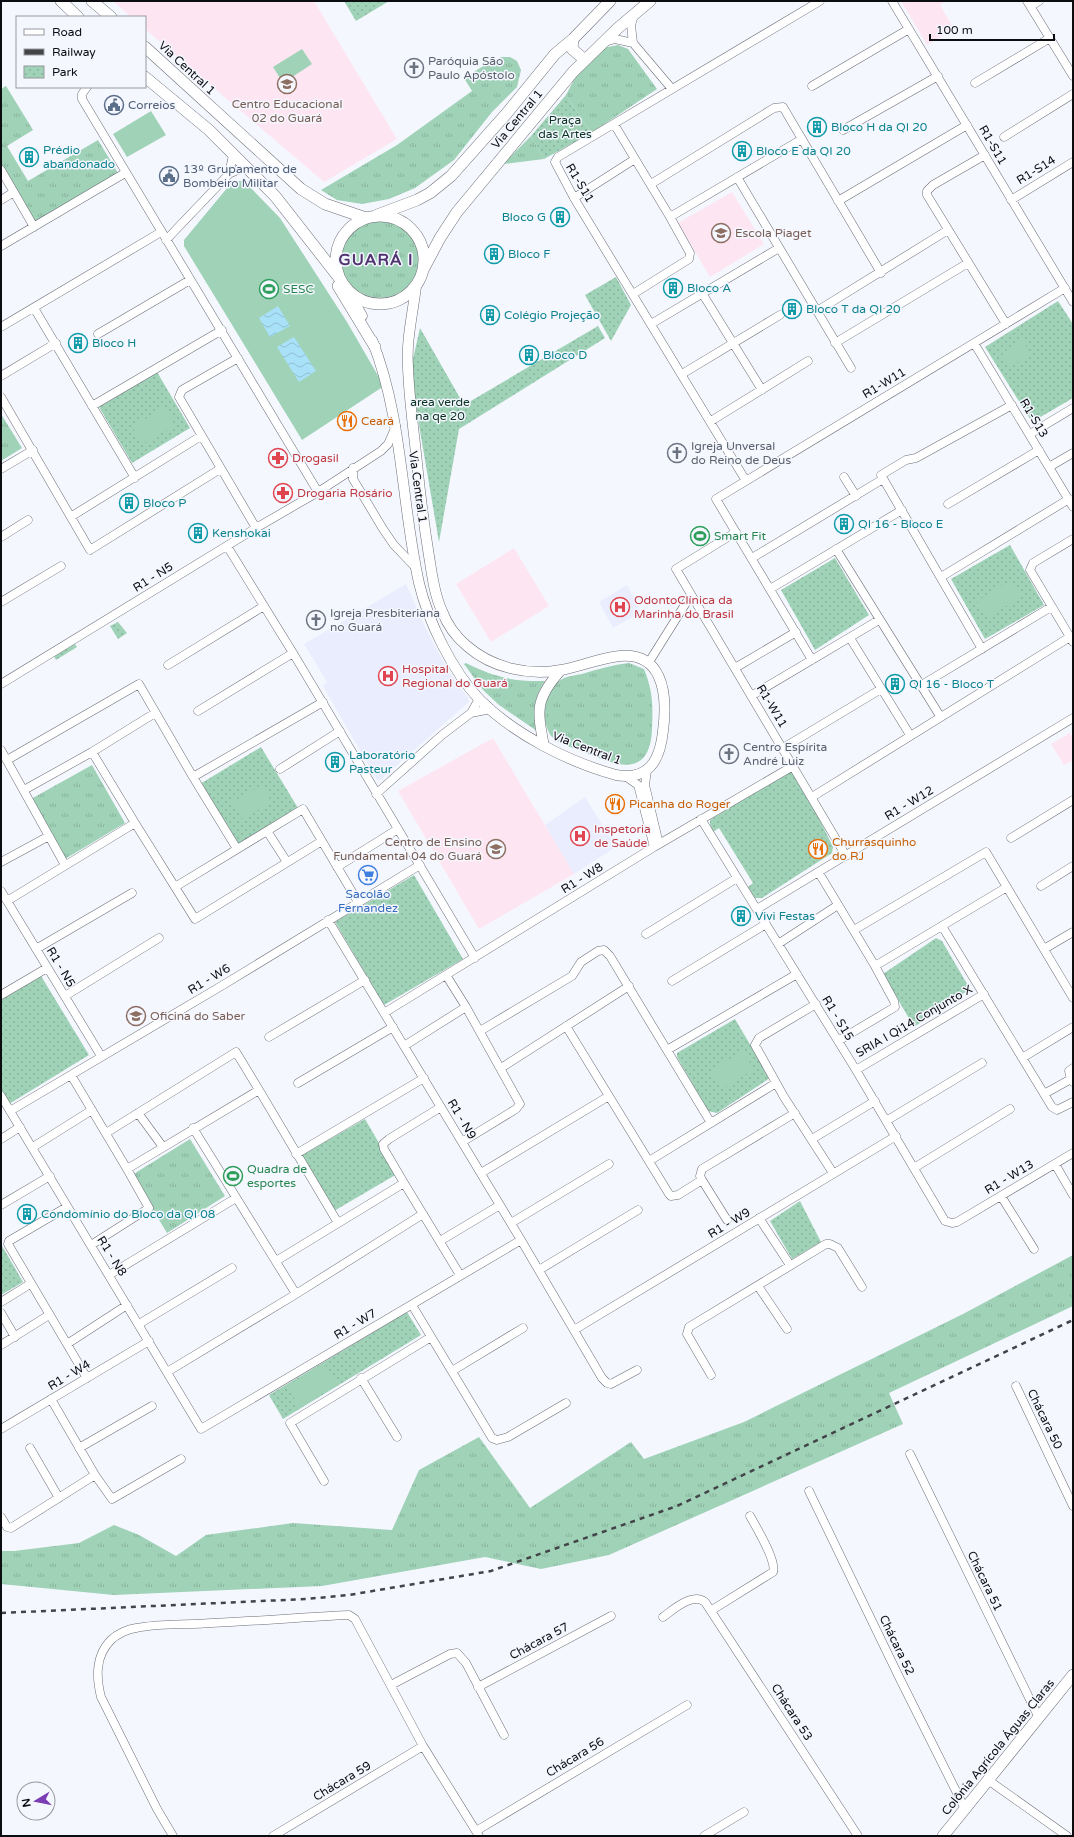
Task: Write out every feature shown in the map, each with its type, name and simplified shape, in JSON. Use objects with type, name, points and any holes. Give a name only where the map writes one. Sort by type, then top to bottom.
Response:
[{"type":"main road","points":[[61,1],[77,16]]},
{"type":"main road","points":[[92,1],[110,16]]},
{"type":"main road","name":"Via Central 1","points":[[377,215],[417,200],[430,193],[451,176],[555,54],[573,39],[610,1]]},
{"type":"main road","name":"Via Central 1","points":[[423,270],[440,238],[458,212],[585,60],[635,12],[650,1]]},
{"type":"main road","points":[[573,39],[571,47],[573,52],[585,60]]},
{"type":"main road","name":"Via Central 1","points":[[146,48],[292,181],[313,198],[340,210],[366,218]]},
{"type":"main road","points":[[146,78],[209,130],[244,167],[275,196],[308,236],[347,289],[360,299],[374,304],[390,303],[405,297],[416,286],[423,270],[424,256],[421,243],[414,231],[404,222],[391,217],[377,215],[366,218],[353,225],[343,236],[337,250],[336,264],[340,279]]},
{"type":"main road","points":[[209,106],[209,130]]},
{"type":"main road","points":[[308,236],[313,250],[338,284],[375,347]]},
{"type":"main road","name":"Colônia Agrícola Águas Claras","points":[[943,1836],[1071,1681]]},
{"type":"street","name":"R1-S11","points":[[746,482],[711,421],[555,165],[556,159],[820,1]]},
{"type":"street","name":"R1-S11","points":[[892,1],[1073,302]]},
{"type":"street","points":[[1039,1],[1029,4],[1073,76]]},
{"type":"street","points":[[635,12],[631,25],[633,43],[672,89]]},
{"type":"street","points":[[812,86],[909,29]]},
{"type":"street","points":[[976,83],[1050,38]]},
{"type":"street","points":[[597,49],[607,41],[615,39],[633,43]]},
{"type":"street","points":[[843,130],[938,76]]},
{"type":"street","points":[[87,88],[81,97],[125,173],[222,330],[318,492]]},
{"type":"street","points":[[1004,137],[1073,94]]},
{"type":"street","points":[[651,184],[777,107],[783,108],[881,273]]},
{"type":"street","points":[[614,124],[651,184],[689,251],[689,259],[633,294]]},
{"type":"street","points":[[838,201],[967,125]]},
{"type":"street","points":[[670,217],[802,139]]},
{"type":"street","points":[[228,174],[233,155]]},
{"type":"street","points":[[985,155],[933,185],[927,191],[929,199],[1006,324]]},
{"type":"street","points":[[574,198],[635,159]]},
{"type":"street","name":"R1-S14","points":[[1011,200],[1073,162]]},
{"type":"street","points":[[166,240],[228,174],[244,167]]},
{"type":"street","points":[[1,170],[34,227]]},
{"type":"street","points":[[1,246],[125,173]]},
{"type":"street","points":[[736,177],[817,311],[835,344],[851,368]]},
{"type":"street","points":[[1,200],[14,192]]},
{"type":"street","points":[[817,311],[881,273],[948,230]]},
{"type":"street","points":[[1,327],[161,232]]},
{"type":"street","points":[[651,324],[779,248]]},
{"type":"street","points":[[835,344],[968,263]]},
{"type":"street","points":[[98,334],[190,280]]},
{"type":"street","name":"Via Central 1","points":[[416,286],[408,336],[408,367],[422,510],[433,581],[441,611],[449,625],[467,646],[495,663],[512,669],[530,671],[561,670],[626,655],[638,657],[649,662]]},
{"type":"street","name":"R1-W11","points":[[846,856],[812,796],[676,569],[736,532],[716,499],[1065,288]]},
{"type":"street","name":"Via Central 1","points":[[347,289],[365,322],[387,383],[396,426],[417,568],[428,610],[439,638],[457,670],[480,699],[507,723],[544,746],[611,773],[625,776],[636,775],[647,770]]},
{"type":"street","points":[[702,293],[762,390]]},
{"type":"street","points":[[34,308],[135,478]]},
{"type":"street","points":[[682,374],[780,315]]},
{"type":"street","points":[[92,406],[222,330]]},
{"type":"street","name":"R1-S13","points":[[974,343],[1071,503]]},
{"type":"street","points":[[1,376],[56,344]]},
{"type":"street","points":[[238,358],[180,393],[180,400],[256,528]]},
{"type":"street","points":[[711,421],[808,360]]},
{"type":"street","points":[[1,397],[72,516],[90,550],[220,468]]},
{"type":"street","points":[[982,649],[881,475],[906,460],[916,458],[1012,405]]},
{"type":"street","points":[[1030,434],[1073,408]]},
{"type":"street","name":"R1 - N5","points":[[1,684],[256,528],[318,492],[385,447],[396,426]]},
{"type":"street","points":[[72,516],[201,436]]},
{"type":"street","points":[[1,469],[33,450]]},
{"type":"street","points":[[948,504],[1039,450]]},
{"type":"street","points":[[1049,467],[1073,453]]},
{"type":"street","points":[[353,468],[353,479],[390,540],[417,568]]},
{"type":"street","points":[[341,476],[353,479]]},
{"type":"street","points":[[844,477],[856,496]]},
{"type":"street","points":[[752,558],[884,479]]},
{"type":"street","points":[[941,577],[1071,503]]},
{"type":"street","points":[[770,589],[902,510]]},
{"type":"street","points":[[1,536],[28,520]]},
{"type":"street","points":[[736,532],[812,660]]},
{"type":"street","points":[[812,796],[940,716],[1072,640],[1031,573],[1030,568],[1033,563],[1073,538]]},
{"type":"street","points":[[227,546],[323,702],[376,794],[475,958]]},
{"type":"street","points":[[836,549],[940,716]]},
{"type":"street","points":[[1,602],[61,566]]},
{"type":"street","points":[[656,846],[645,785],[647,770],[660,751],[664,730],[662,688],[658,672],[649,662],[691,595]]},
{"type":"street","points":[[168,664],[264,606]]},
{"type":"street","points":[[920,686],[1052,607]]},
{"type":"street","points":[[751,696],[879,620]]},
{"type":"street","points":[[735,668],[796,632]]},
{"type":"street","points":[[850,638],[910,735]]},
{"type":"street","points":[[198,711],[293,653]]},
{"type":"street","points":[[544,746],[540,705],[546,688],[561,670]]},
{"type":"street","points":[[7,760],[139,684],[154,713],[237,849]]},
{"type":"street","points":[[783,748],[881,689]]},
{"type":"street","points":[[376,794],[442,735],[472,713],[480,699]]},
{"type":"street","points":[[193,777],[323,702]]},
{"type":"street","points":[[472,713],[491,709]]},
{"type":"street","points":[[24,790],[92,752],[154,713]]},
{"type":"street","name":"R1 - W12","points":[[757,909],[1073,718]]},
{"type":"street","points":[[280,769],[340,731]]},
{"type":"street","points":[[1,750],[65,865]]},
{"type":"street","points":[[92,752],[135,824],[195,918],[322,841]]},
{"type":"street","name":"R1 - W8","points":[[384,1013],[656,846],[793,766]]},
{"type":"street","points":[[625,776],[638,785],[656,846]]},
{"type":"street","points":[[1011,838],[1073,800]]},
{"type":"street","points":[[175,887],[303,809],[358,902]]},
{"type":"street","name":"R1 - S15","points":[[701,819],[875,1101],[945,1221],[952,1223],[957,1222]]},
{"type":"street","points":[[7,901],[135,824]]},
{"type":"street","points":[[337,867],[398,829]]},
{"type":"street","points":[[267,831],[287,862]]},
{"type":"street","points":[[1,862],[49,836]]},
{"type":"street","points":[[854,930],[986,852],[1073,998]]},
{"type":"street","name":"R1 - W6","points":[[10,1111],[420,865]]},
{"type":"street","points":[[1041,886],[1073,866]]},
{"type":"street","points":[[819,872],[875,966],[894,1001],[895,1007],[838,1041]]},
{"type":"street","points":[[646,934],[737,878]]},
{"type":"street","points":[[875,966],[1007,887]]},
{"type":"street","name":"R1 - N5","points":[[1,891],[101,1056]]},
{"type":"street","points":[[36,949],[132,892]]},
{"type":"street","points":[[778,944],[838,905]]},
{"type":"street","name":"R1 - N9","points":[[328,920],[511,1223],[602,1378],[607,1383],[616,1383],[637,1370]]},
{"type":"street","points":[[672,981],[766,924]]},
{"type":"street","points":[[942,926],[1044,1094],[1055,1109],[1060,1109],[1073,1102]]},
{"type":"street","points":[[1044,949],[1073,932]]},
{"type":"street","points":[[65,996],[159,938]]},
{"type":"street","points":[[480,1031],[572,976],[581,962],[602,950],[607,952],[629,986],[711,1123]]},
{"type":"street","points":[[1,995],[47,968]]},
{"type":"street","points":[[667,1050],[797,974]]},
{"type":"street","points":[[446,975],[520,1102],[519,1107],[462,1142]]},
{"type":"street","points":[[269,1038],[365,980]]},
{"type":"street","points":[[501,1068],[629,986]]},
{"type":"street","name":"SRIA I Qi14 Conjunto X","points":[[856,1070],[984,994]]},
{"type":"street","points":[[816,1004],[756,1041],[756,1049],[833,1173]]},
{"type":"street","points":[[404,1046],[466,1007]]},
{"type":"street","points":[[566,1026],[672,1196],[678,1195],[702,1180]]},
{"type":"street","points":[[298,1083],[393,1027]]},
{"type":"street","points":[[1022,1058],[1073,1028]]},
{"type":"street","points":[[106,1133],[236,1052],[338,1223]]},
{"type":"street","points":[[886,1121],[982,1063]]},
{"type":"street","points":[[1044,1094],[1072,1080],[1069,1071],[1073,1068]]},
{"type":"street","points":[[71,1075],[149,1208],[91,1245]]},
{"type":"street","points":[[296,1154],[424,1078]]},
{"type":"street","points":[[649,1161],[776,1083]]},
{"type":"street","points":[[127,1169],[258,1090]]},
{"type":"street","name":"R1 - N8","points":[[1,1096],[201,1429]]},
{"type":"street","points":[[481,1174],[609,1096]]},
{"type":"street","points":[[812,1139],[875,1101]]},
{"type":"street","points":[[441,1107],[389,1138],[383,1144],[384,1149],[460,1275]]},
{"type":"street","points":[[914,1168],[1010,1109]]},
{"type":"street","points":[[33,1147],[92,1110]]},
{"type":"street","points":[[138,1113],[163,1147]]},
{"type":"street","points":[[726,1220],[702,1180],[701,1172],[704,1167],[795,1113]]},
{"type":"street","points":[[1,1139],[20,1127]]},
{"type":"street","points":[[193,1128],[296,1294]]},
{"type":"street","name":"R1 - W9","points":[[574,1330],[896,1136]]},
{"type":"street","name":"R1 - W13","points":[[957,1222],[1073,1153]]},
{"type":"street","points":[[511,1223],[609,1164]]},
{"type":"street","points":[[1055,1164],[1073,1195]]},
{"type":"street","points":[[1,1205],[50,1176]]},
{"type":"street","points":[[276,1261],[404,1183]]},
{"type":"street","points":[[1001,1196],[1034,1249]]},
{"type":"street","points":[[109,1275],[236,1198]]},
{"type":"street","points":[[440,1241],[500,1205]]},
{"type":"street","points":[[68,1207],[8,1243],[8,1246],[86,1378]]},
{"type":"street","points":[[539,1270],[638,1210]]},
{"type":"street","points":[[167,1372],[296,1294],[423,1214]]},
{"type":"street","points":[[759,1218],[790,1265]]},
{"type":"street","name":"R1 - W7","points":[[201,1429],[521,1240]]},
{"type":"street","points":[[711,1375],[687,1334],[688,1329],[826,1244],[830,1244],[838,1248],[862,1287]]},
{"type":"street","points":[[139,1324],[232,1268]]},
{"type":"street","points":[[1,1302],[30,1284]]},
{"type":"street","points":[[758,1286],[787,1329]]},
{"type":"street","points":[[67,1344],[127,1304]]},
{"type":"street","points":[[412,1305],[489,1434],[498,1440],[508,1437],[566,1403]]},
{"type":"street","points":[[1,1313],[15,1336]]},
{"type":"street","points":[[1,1345],[49,1315]]},
{"type":"street","points":[[452,1372],[523,1328]]},
{"type":"street","points":[[324,1481],[290,1423],[431,1336]]},
{"type":"street","name":"R1 - W4","points":[[1,1429],[149,1341]]},
{"type":"street","points":[[361,1378],[397,1437]]},
{"type":"street","name":"Chácara 50","points":[[1016,1386],[1073,1506]]},
{"type":"street","points":[[51,1399],[110,1498],[114,1499],[181,1459]]},
{"type":"street","points":[[79,1448],[152,1406]]},
{"type":"street","points":[[30,1448],[59,1498]]},
{"type":"street","name":"Chácara 51","points":[[910,1454],[1039,1718]]},
{"type":"street","points":[[1,1517],[7,1527],[11,1528],[95,1475]]},
{"type":"street","name":"Chácara 52","points":[[809,1491],[896,1672],[965,1809]]},
{"type":"street","points":[[712,1610],[773,1572],[774,1569],[772,1560],[750,1516]]},
{"type":"street","name":"Chácara 53","points":[[663,1617],[692,1600],[698,1599],[705,1602],[712,1610],[858,1836]]},
{"type":"street","points":[[173,1836],[157,1809],[100,1697],[97,1683],[97,1669],[103,1650],[112,1639],[134,1628],[160,1625],[349,1615],[355,1619],[423,1746],[478,1834]]},
{"type":"street","name":"Chácara 57","points":[[478,1687],[611,1616]]},
{"type":"street","points":[[391,1684],[454,1652],[461,1655],[504,1735]]},
{"type":"street","name":"Chácara 56","points":[[478,1834],[687,1704]]},
{"type":"street","name":"Chácara 59","points":[[273,1836],[423,1746]]},
{"type":"street","points":[[988,1780],[1067,1836]]},
{"type":"street","points":[[704,1836],[744,1812]]},
{"type":"shaded area","name":"Centro Educacional 02 do Guará","points":[[113,1],[314,1],[397,139],[324,182],[146,30],[146,16],[130,16]]},
{"type":"shaded area","points":[[901,1],[946,1],[940,5],[954,29],[927,45]]},
{"type":"shaded area","name":"Escola Piaget","points":[[732,192],[764,244],[710,277],[678,223]]},
{"type":"shaded area","points":[[514,548],[549,606],[491,642],[456,584]]},
{"type":"shaded area","name":"Hospital Regional do Guará","points":[[406,584],[425,627],[447,669],[468,698],[469,702],[380,780],[377,780],[323,686],[327,682],[304,644]]},
{"type":"shaded area","name":"OdontoClínica da Marinha do Brasil","points":[[627,585],[641,612],[613,628],[599,602]]},
{"type":"shaded area","points":[[1070,733],[1073,738],[1073,760],[1064,765],[1051,744]]},
{"type":"shaded area","name":"Centro de Ensino Fundamental 04 do Guará","points":[[493,738],[574,874],[479,929],[398,791]]},
{"type":"shaded area","name":"Inspetoria de Saúde","points":[[585,797],[616,847],[574,874],[545,825]]},
{"type":"green space","points":[[344,1],[389,1],[356,21]]},
{"type":"green space","points":[[618,45],[628,49],[657,89],[591,133],[566,95],[577,74],[603,48]]},
{"type":"green space","points":[[302,49],[312,64],[283,83],[273,67]]},
{"type":"green space","points":[[501,57],[510,57],[517,61],[521,70],[517,87],[492,112],[454,160],[415,188],[389,199],[362,204],[337,200],[321,190],[397,145],[472,91],[464,78]]},
{"type":"green space","points":[[6,86],[33,130],[7,146],[28,181],[98,140],[118,173],[35,223],[1,165],[1,89]]},
{"type":"green space","name":"Praça das Artes","points":[[566,95],[591,133],[544,159],[531,136]]},
{"type":"green space","points":[[151,111],[166,135],[127,157],[113,134]]},
{"type":"green space","points":[[531,136],[544,159],[503,164]]},
{"type":"green space","name":"SESC","points":[[233,181],[244,181],[280,218],[347,322],[384,386],[302,440],[184,246],[184,240]]},
{"type":"green space","points":[[380,220],[395,223],[407,232],[416,244],[419,259],[416,274],[407,286],[395,295],[380,298],[365,295],[353,286],[344,274],[341,259],[344,244],[353,232],[365,223]]},
{"type":"green space","points":[[616,277],[631,305],[611,341],[585,295]]},
{"type":"green space","points":[[1058,301],[1073,324],[1073,398],[1032,422],[985,347]]},
{"type":"green space","name":"area verde na qe 20","points":[[598,326],[605,338],[459,429],[439,542],[410,372],[420,328],[464,405]]},
{"type":"green space","points":[[1023,340],[1031,355],[1010,367],[1002,353]]},
{"type":"green space","points":[[157,372],[190,428],[132,463],[99,407]]},
{"type":"green space","points":[[164,407],[175,425],[143,444],[132,427]]},
{"type":"green space","points":[[1,414],[22,448],[1,461]]},
{"type":"green space","points":[[1010,545],[1044,605],[985,639],[951,579]]},
{"type":"green space","points":[[835,558],[869,615],[815,650],[781,590]]},
{"type":"green space","points":[[1011,580],[1021,596],[988,618],[977,601]]},
{"type":"green space","points":[[118,622],[127,633],[118,639],[110,626]]},
{"type":"green space","points":[[75,644],[77,647],[56,660],[54,656]]},
{"type":"green space","points":[[466,663],[504,678],[524,681],[545,681],[538,693],[534,711],[537,731],[499,705],[483,690],[464,664]]},
{"type":"green space","points":[[629,663],[644,669],[651,692],[652,729],[650,745],[645,756],[638,762],[619,764],[566,746],[551,736],[545,722],[544,708],[546,698],[555,684],[564,678]]},
{"type":"green space","points":[[261,747],[298,808],[237,845],[200,784]]},
{"type":"green space","points":[[92,765],[125,823],[65,859],[31,799]]},
{"type":"green space","points":[[790,770],[807,794],[833,847],[832,853],[762,898],[755,898],[748,887],[753,883],[719,828],[713,832],[710,820]]},
{"type":"green space","points":[[262,785],[272,802],[242,819],[232,802]]},
{"type":"green space","points":[[414,875],[463,959],[384,1005],[335,922]]},
{"type":"green space","points":[[936,938],[942,941],[970,989],[914,1027],[883,974]]},
{"type":"green space","points":[[41,976],[89,1055],[9,1104],[1,1090],[1,1000]]},
{"type":"green space","points":[[735,1019],[770,1078],[717,1113],[708,1111],[677,1057],[677,1053]]},
{"type":"green space","points":[[743,1051],[754,1069],[722,1089],[711,1070]]},
{"type":"green space","points":[[365,1119],[397,1174],[334,1211],[302,1155]]},
{"type":"green space","points":[[190,1139],[225,1196],[167,1233],[132,1175]]},
{"type":"green space","points":[[800,1201],[821,1242],[792,1259],[770,1221]]},
{"type":"green space","points":[[1,1244],[23,1282],[1,1295]]},
{"type":"green space","points":[[1073,1255],[1073,1306],[889,1393],[903,1424],[609,1555],[541,1569],[485,1557],[322,1586],[114,1595],[1,1584],[1,1551],[14,1551],[79,1543],[114,1525],[139,1535],[176,1556],[206,1535],[293,1523],[392,1530],[419,1470],[479,1437],[530,1508],[631,1442],[644,1459],[744,1422],[963,1314]]},
{"type":"green space","points":[[407,1312],[421,1335],[283,1419],[269,1395]]},
{"type":"green space","points":[[324,1363],[337,1384],[300,1408],[287,1386]]},
{"type":"water","points":[[278,306],[290,326],[270,337],[259,318]]},
{"type":"water","points":[[294,337],[316,371],[299,382],[277,347]]},
{"type":"railway","points":[[1,1613],[306,1599],[349,1595],[491,1571],[677,1506],[1073,1320]]},
{"type":"place","name":"Paróquia São Paulo Apóstolo","points":[[414,68]]},
{"type":"place","name":"Centro Educacional 02 do Guará","points":[[287,84]]},
{"type":"place","name":"Correios","points":[[114,105]]},
{"type":"place","name":"Bloco H da QI 20","points":[[817,127]]},
{"type":"place","name":"Bloco E da QI 20","points":[[742,151]]},
{"type":"place","name":"Prédio abandonado","points":[[29,157]]},
{"type":"place","name":"13º Grupamento de Bombeiro Militar","points":[[169,176]]},
{"type":"place","name":"Bloco G","points":[[560,217]]},
{"type":"place","name":"Escola Piaget","points":[[721,233]]},
{"type":"place","name":"Bloco F","points":[[494,254]]},
{"type":"place","name":"Bloco A","points":[[673,288]]},
{"type":"place","name":"SESC","points":[[269,289]]},
{"type":"place","name":"Bloco T da QI 20","points":[[792,309]]},
{"type":"place","name":"Colégio Projeção","points":[[490,315]]},
{"type":"place","name":"Bloco H","points":[[78,343]]},
{"type":"place","name":"Bloco D","points":[[529,355]]},
{"type":"place","name":"Ceará","points":[[347,421]]},
{"type":"place","name":"Igreja Unversal do Reino de Deus","points":[[677,453]]},
{"type":"place","name":"Drogasil","points":[[278,458]]},
{"type":"place","name":"Drogaria Rosário","points":[[283,493]]},
{"type":"place","name":"Bloco P","points":[[129,503]]},
{"type":"place","name":"QI 16 - Bloco E","points":[[844,524]]},
{"type":"place","name":"Kenshokai","points":[[198,533]]},
{"type":"place","name":"Smart Fit","points":[[700,536]]},
{"type":"place","name":"OdontoClínica da Marinha do Brasil","points":[[620,607]]},
{"type":"place","name":"Igreja Presbiteriana no Guará","points":[[316,620]]},
{"type":"place","name":"Hospital Regional do Guará","points":[[388,676]]},
{"type":"place","name":"QI 16 - Bloco T","points":[[895,684]]},
{"type":"place","name":"Centro Espírita André Luiz","points":[[729,754]]},
{"type":"place","name":"Laboratório Pasteur","points":[[335,762]]},
{"type":"place","name":"Picanha do Roger","points":[[615,804]]},
{"type":"place","name":"Inspetoria de Saúde","points":[[580,836]]},
{"type":"place","name":"Centro de Ensino Fundamental 04 do Guará","points":[[496,849]]},
{"type":"place","name":"Churrasquinho do RJ","points":[[818,849]]},
{"type":"place","name":"Sacolão Fernandez","points":[[368,875]]},
{"type":"place","name":"Vivi Festas","points":[[741,916]]},
{"type":"place","name":"Oficina do Saber","points":[[136,1016]]},
{"type":"place","name":"Quadra de esportes","points":[[233,1176]]},
{"type":"place","name":"Condomínio do Bloco da QI 08","points":[[27,1214]]},
{"type":"district","name":"GUARÁ I","points":[[376,259]]}]
